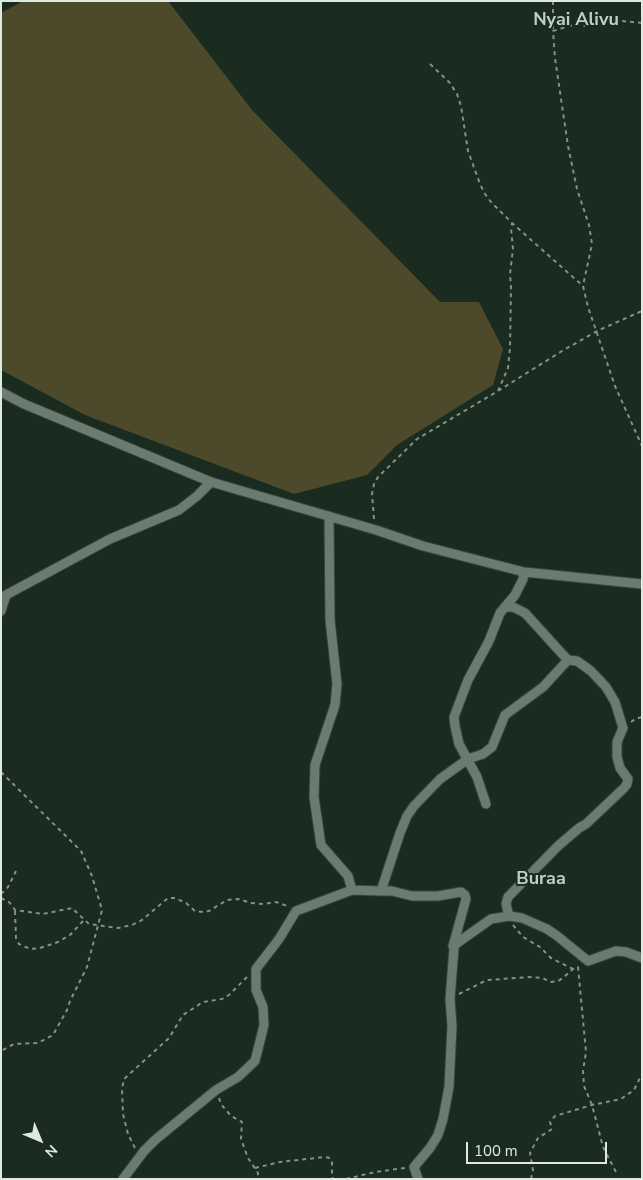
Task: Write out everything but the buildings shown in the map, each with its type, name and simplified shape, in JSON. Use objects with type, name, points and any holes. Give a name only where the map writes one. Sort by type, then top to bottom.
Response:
[{"type":"street","points":[[1,392],[24,404],[211,482],[376,530],[423,546],[524,572],[642,584]]},
{"type":"street","points":[[1,611],[4,595],[102,543],[179,510],[211,482]]},
{"type":"street","points":[[329,516],[330,620],[337,684],[335,704],[315,764],[314,797],[321,845],[348,876],[352,890]]},
{"type":"street","points":[[486,804],[477,777],[456,736],[454,717],[468,680],[486,648],[500,613],[515,595],[523,579],[524,572]]},
{"type":"street","points":[[505,607],[513,607],[525,613],[568,660],[580,663],[599,678],[615,702],[623,728],[617,742],[618,757],[620,768],[628,780],[627,784],[586,824],[558,846],[517,886],[508,897],[506,904],[509,916]]},
{"type":"street","points":[[381,892],[407,816],[421,797],[433,784],[468,759],[483,754],[492,747],[505,715],[543,687],[568,660]]},
{"type":"street","points":[[123,1179],[140,1156],[165,1131],[216,1090],[238,1077],[256,1061],[264,1025],[263,1007],[256,990],[256,968],[279,939],[296,911],[352,890],[392,891],[412,896],[438,896],[461,892],[465,895],[466,899],[452,946],[454,948],[450,999],[451,1045],[449,1087],[438,1135],[414,1167],[418,1179]]},
{"type":"street","points":[[452,946],[491,919],[509,916],[522,918],[547,929],[588,961],[616,951],[626,952],[642,958]]},
{"type":"path","points":[[553,1],[555,58],[568,146],[578,189],[586,210],[592,244],[584,286],[588,307],[598,331],[615,386],[642,446]]},
{"type":"path","points":[[554,30],[576,24],[584,26],[602,19],[642,23]]},
{"type":"path","points":[[430,64],[450,83],[457,94],[461,106],[468,151],[480,184],[491,202],[512,223],[584,286]]},
{"type":"path","points":[[498,391],[508,368],[510,348],[512,223]]},
{"type":"path","points":[[376,530],[372,494],[374,484],[378,477],[417,439],[554,355],[598,331],[642,311]]},
{"type":"path","points":[[623,728],[635,718],[642,717]]},
{"type":"path","points":[[1,772],[81,851],[92,876],[102,910],[100,920],[96,926],[96,935],[87,967],[64,1017],[53,1034],[38,1043],[14,1044],[1,1052]]},
{"type":"path","points":[[1,894],[8,887],[16,871]]},
{"type":"path","points":[[1,898],[9,902],[15,910],[16,939],[19,944],[30,949],[58,942],[70,935],[84,920]]},
{"type":"path","points":[[15,910],[43,914],[72,908],[89,924],[118,928],[132,925],[152,913],[168,898],[175,898],[186,903],[195,911],[203,912],[209,911],[227,900],[239,899],[251,903],[276,902],[286,904],[296,911]]},
{"type":"path","points":[[509,916],[516,930],[523,936],[540,947],[551,958],[573,969]]},
{"type":"path","points":[[450,999],[487,980],[531,976],[543,978],[550,982],[563,978],[578,967],[586,1052],[583,1071],[584,1086],[592,1105],[603,1147],[616,1172]]},
{"type":"path","points":[[140,1156],[128,1134],[123,1114],[122,1089],[124,1079],[169,1038],[183,1015],[203,1002],[222,999],[256,968]]},
{"type":"path","points":[[531,1179],[533,1170],[530,1153],[538,1138],[552,1129],[550,1122],[555,1116],[620,1099],[634,1090],[642,1074]]},
{"type":"path","points":[[216,1090],[221,1104],[231,1116],[242,1122],[241,1139],[248,1158],[258,1173],[258,1179]]},
{"type":"path","points":[[254,1168],[280,1162],[325,1157],[330,1158],[332,1178],[334,1179]]},
{"type":"path","points":[[346,1179],[375,1172],[414,1167]]},
{"type":"shaded area","points":[[23,1],[168,1],[252,110],[440,302],[479,302],[503,349],[493,385],[397,445],[367,475],[294,494],[85,415],[1,370],[1,13]]},
{"type":"district","name":"Nyai Alivu","points":[[576,21]]},
{"type":"district","name":"Buraa","points":[[541,880]]}]
